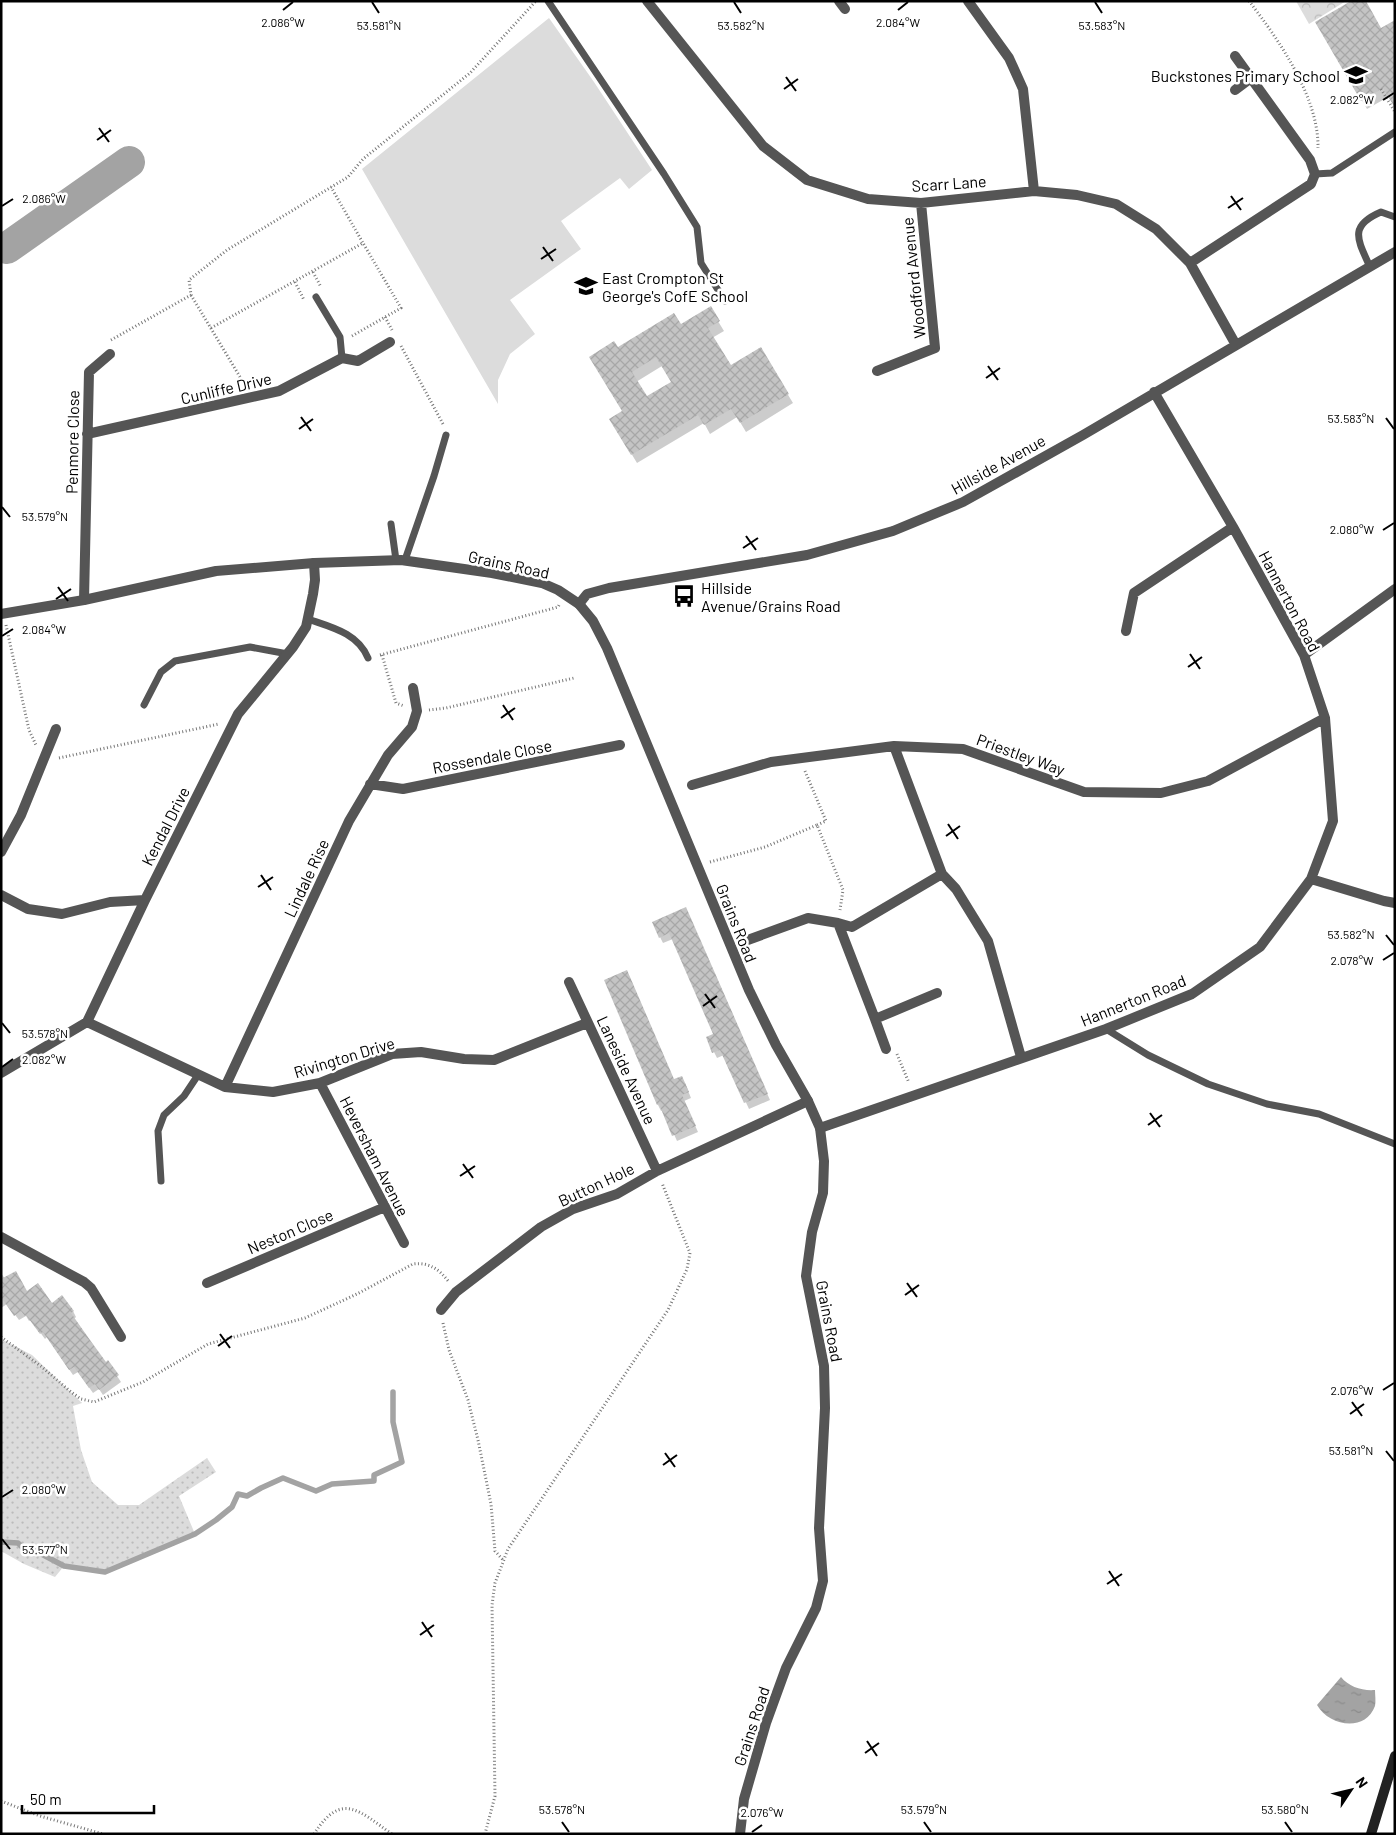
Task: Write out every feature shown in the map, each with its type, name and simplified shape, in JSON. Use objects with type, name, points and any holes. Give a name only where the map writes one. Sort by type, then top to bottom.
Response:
[{"type":"main road","points":[[1371,1834],[1395,1756]]},
{"type":"street","name":"Scarr Lane","points":[[647,1],[763,146],[807,180],[868,199],[921,203],[1034,191],[1077,195],[1116,204],[1156,229],[1190,263],[1236,345]]},
{"type":"street","points":[[968,1],[1009,58],[1023,89],[1034,191]]},
{"type":"street","points":[[1190,263],[1311,184],[1316,174],[1310,160],[1235,56]]},
{"type":"street","points":[[1235,90],[1251,78]]},
{"type":"street","name":"Woodford Avenue","points":[[877,371],[936,348],[921,203]]},
{"type":"street","name":"Hillside Avenue","points":[[579,604],[588,594],[596,591],[807,555],[893,532],[963,502],[1083,435],[1395,252]]},
{"type":"street","name":"Cunliffe Drive","points":[[87,434],[279,392],[342,358],[358,361],[394,339]]},
{"type":"street","name":"Penmore Close","points":[[84,600],[89,372],[110,354]]},
{"type":"street","name":"Hannerton Road","points":[[820,1128],[1106,1029],[1192,994],[1260,946],[1311,879],[1332,821],[1325,718],[1304,655],[1233,527],[1154,392]]},
{"type":"street","points":[[1126,631],[1134,594],[1233,527]]},
{"type":"street","name":"Grains Road","points":[[3,614],[84,600],[216,571],[314,563],[401,560],[492,573],[542,583],[579,604],[593,621],[607,648],[749,990],[776,1045],[808,1101],[820,1128],[824,1161],[823,1193],[812,1232],[806,1276],[824,1366],[825,1408],[819,1528],[823,1581],[816,1608],[786,1668],[766,1723],[744,1799],[740,1834]]},
{"type":"street","name":"Kendal Drive","points":[[87,1022],[234,721],[288,654],[306,627],[315,580],[314,563]]},
{"type":"street","points":[[1304,655],[1395,589]]},
{"type":"street","points":[[413,688],[418,711]]},
{"type":"street","name":"Lindale Rise","points":[[225,1087],[349,820],[388,755],[412,727],[418,711]]},
{"type":"street","name":"Priestley Way","points":[[692,785],[771,762],[894,746],[963,749],[1084,792],[1161,793],[1208,781],[1325,718]]},
{"type":"street","points":[[1,852],[21,815],[56,729]]},
{"type":"street","name":"Rossendale Close","points":[[370,784],[403,789],[620,745]]},
{"type":"street","points":[[894,746],[942,874],[956,889],[988,941],[1021,1057]]},
{"type":"street","points":[[745,941],[806,918],[852,927],[942,874]]},
{"type":"street","points":[[1311,879],[1384,901],[1395,902]]},
{"type":"street","points":[[1,895],[28,908],[62,914],[110,902],[145,900]]},
{"type":"street","points":[[838,923],[886,1048]]},
{"type":"street","name":"Laneside Avenue","points":[[569,982],[658,1171]]},
{"type":"street","points":[[875,1019],[937,993]]},
{"type":"street","points":[[1,1073],[87,1022]]},
{"type":"street","name":"Rivington Drive","points":[[87,1022],[225,1087],[273,1092],[320,1083],[392,1054],[422,1052],[464,1059],[494,1060],[588,1023]]},
{"type":"street","name":"Heversham Avenue","points":[[320,1083],[404,1243]]},
{"type":"street","name":"Button Hole","points":[[441,1310],[456,1292],[541,1227],[573,1209],[617,1194],[658,1171],[808,1101]]},
{"type":"street","name":"Neston Close","points":[[207,1283],[385,1207]]},
{"type":"street","points":[[1,1237],[84,1282],[91,1288],[121,1337]]},
{"type":"lane","points":[[548,1],[664,174],[697,227],[701,263],[725,301]]},
{"type":"lane","points":[[1316,174],[1332,173],[1395,132]]},
{"type":"lane","points":[[1370,267],[1358,242],[1359,229],[1363,220],[1381,212],[1390,214],[1395,218]]},
{"type":"lane","points":[[316,297],[340,337],[342,358]]},
{"type":"lane","points":[[401,560],[434,476],[446,434]]},
{"type":"lane","points":[[391,524],[401,560]]},
{"type":"lane","points":[[308,619],[345,632],[357,641],[368,658]]},
{"type":"lane","points":[[144,705],[161,672],[175,661],[250,647],[288,654]]},
{"type":"lane","points":[[1106,1029],[1148,1056],[1208,1084],[1267,1104],[1319,1114],[1395,1144]]},
{"type":"lane","points":[[161,1181],[158,1131],[164,1115],[184,1096],[198,1075]]},
{"type":"path","points":[[248,400],[245,385],[191,295],[189,280],[227,250],[348,177],[363,158],[470,73],[536,1]]},
{"type":"path","points":[[1249,1],[1294,66],[1307,96],[1318,134],[1316,174]]},
{"type":"path","points":[[1381,89],[1395,112]]},
{"type":"path","points":[[331,187],[401,308],[348,338],[340,337]]},
{"type":"path","points":[[211,328],[363,244]]},
{"type":"path","points":[[110,354],[108,342],[191,295]]},
{"type":"path","points":[[385,317],[394,339],[444,426],[446,434]]},
{"type":"path","points":[[368,658],[558,608],[566,595]]},
{"type":"path","points":[[3,614],[29,730],[43,761],[234,721]]},
{"type":"path","points":[[382,654],[396,703],[418,711],[446,708],[574,678]]},
{"type":"path","points":[[698,867],[718,859],[765,846],[826,821],[802,763],[802,758]]},
{"type":"path","points":[[817,825],[843,890],[838,923]]},
{"type":"path","points":[[886,1048],[897,1053],[913,1095]]},
{"type":"path","points":[[485,1834],[495,1796],[492,1605],[495,1583],[508,1549],[668,1310],[687,1269],[690,1253],[658,1171]]},
{"type":"path","points":[[1,1337],[42,1367],[80,1399],[94,1402],[143,1382],[208,1344],[305,1318],[357,1294],[413,1264],[424,1262],[434,1267],[444,1275],[456,1292]]},
{"type":"path","points":[[441,1310],[449,1350],[468,1400],[478,1440],[490,1504],[495,1552],[504,1560]]},
{"type":"path","points":[[1,1801],[40,1816],[103,1834]]},
{"type":"path","points":[[314,1834],[322,1821],[343,1808],[355,1809],[392,1834]]},
{"type":"green space","points":[[1296,1],[1346,1],[1309,24]]},
{"type":"green space","points":[[549,18],[652,170],[629,189],[620,178],[561,221],[581,249],[510,300],[535,334],[510,354],[498,380],[498,404],[362,169]]},
{"type":"green space","points":[[1,1339],[32,1355],[82,1403],[73,1406],[81,1450],[92,1482],[118,1505],[139,1505],[207,1458],[216,1472],[179,1496],[195,1534],[105,1572],[64,1566],[55,1577],[24,1564],[1,1551]]},
{"type":"water","points":[[1341,1677],[1356,1688],[1375,1690],[1375,1706],[1370,1715],[1363,1720],[1347,1724],[1338,1722],[1330,1718],[1317,1705]]},
{"type":"building","points":[[1351,1],[1366,1],[1381,28],[1395,20],[1395,108],[1383,88],[1361,101],[1315,22]]},
{"type":"building","points":[[711,306],[720,321],[708,328],[731,365],[761,347],[789,394],[740,423],[731,409],[704,425],[698,415],[631,455],[609,419],[622,411],[589,357],[614,341],[618,347],[674,313],[681,324]],"holes":[[[656,357],[671,382],[647,396],[632,372]]]},
{"type":"building","points":[[686,907],[768,1094],[744,1103],[720,1050],[712,1053],[706,1037],[713,1034],[669,933],[659,938],[652,922]]},
{"type":"building","points":[[627,970],[674,1079],[682,1076],[689,1092],[682,1095],[696,1126],[672,1136],[604,980]]},
{"type":"building","points":[[16,1271],[27,1291],[38,1283],[52,1303],[62,1295],[74,1311],[71,1313],[90,1340],[106,1362],[108,1360],[119,1375],[99,1390],[95,1384],[89,1388],[74,1367],[69,1370],[43,1332],[40,1334],[26,1315],[21,1311],[14,1316],[1,1297],[1,1279]]},
{"type":"waterway","points":[[7,248],[129,162]]},
{"type":"waterway","points":[[1,1542],[18,1543],[24,1549],[34,1550],[64,1566],[105,1572],[195,1534],[232,1507],[238,1494],[247,1496],[283,1478],[316,1491],[332,1484],[374,1481],[374,1475],[402,1462],[393,1422],[393,1392]]},
{"type":"place","name":"Buckstones Primary School","points":[[1356,75]]},
{"type":"place","name":"East Crompton St George's CofE School","points":[[586,286]]},
{"type":"place","name":"Hillside Avenue/Grains Road","points":[[684,596]]}]
